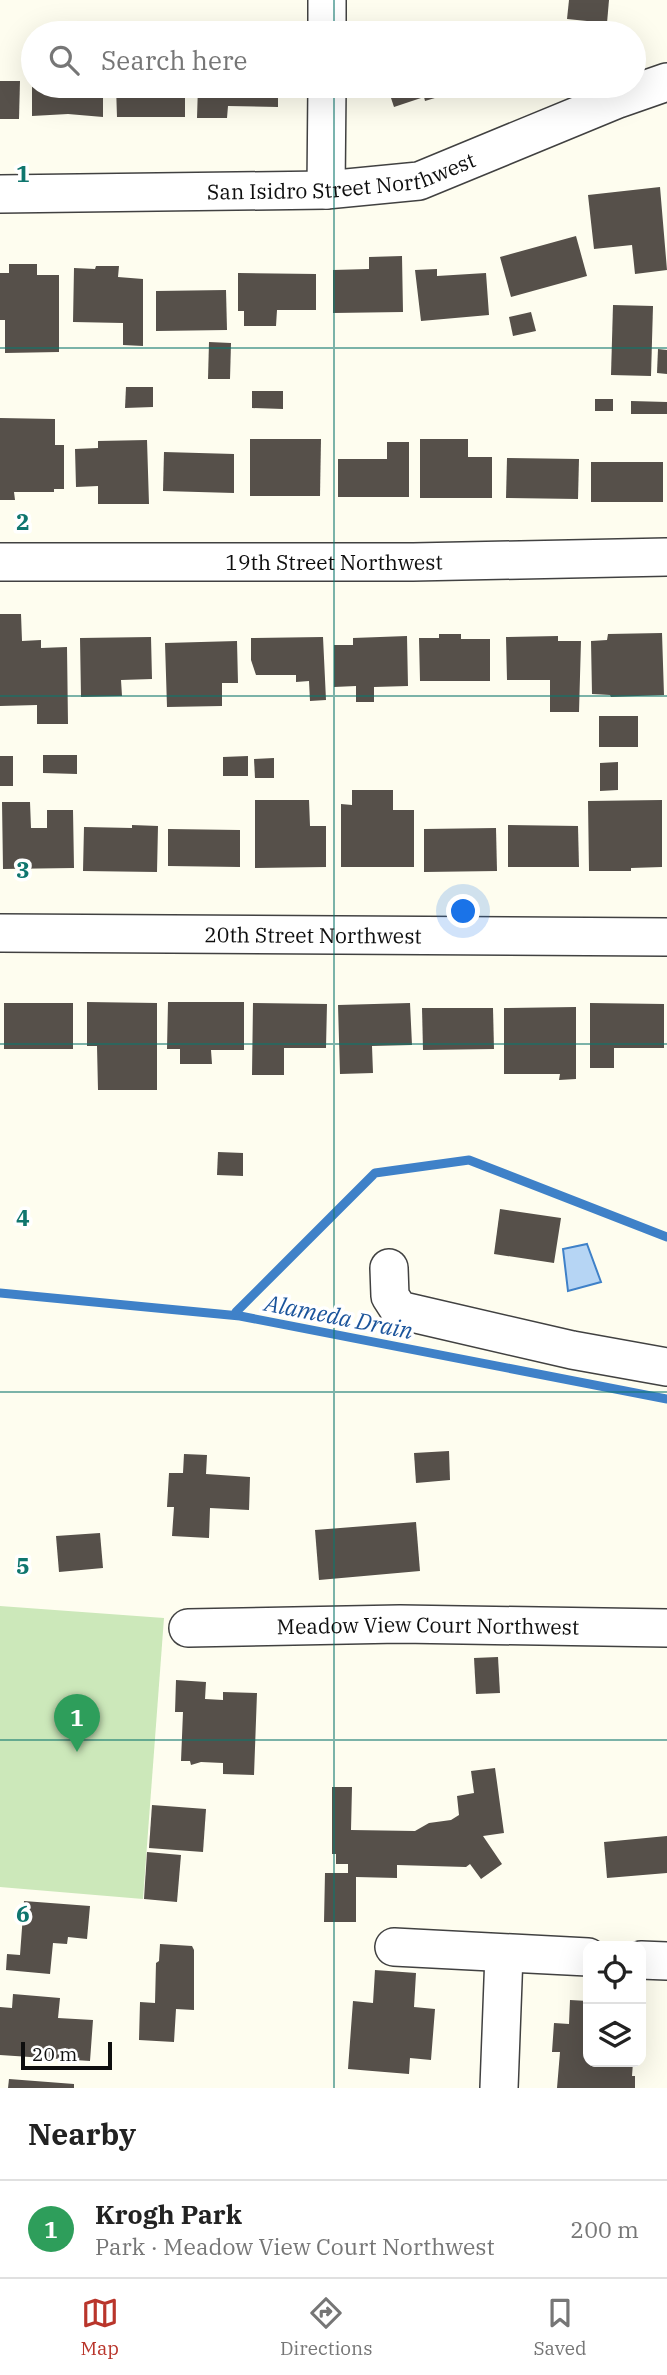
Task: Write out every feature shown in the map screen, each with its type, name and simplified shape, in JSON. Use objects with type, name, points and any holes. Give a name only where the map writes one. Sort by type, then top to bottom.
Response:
[{"type":"street","points":[[327,0],[327,21]]},
{"type":"street","name":"San Isidro Street Northwest","points":[[646,89],[667,82]]},
{"type":"street","points":[[326,190],[327,98]]},
{"type":"street","name":"San Isidro Street Northwest","points":[[0,194],[326,190],[419,181],[621,98]]},
{"type":"street","name":"19th Street Northwest","points":[[0,562],[413,562],[667,557]]},
{"type":"street","name":"20th Street Northwest","points":[[0,933],[667,937]]},
{"type":"street","points":[[389,1268],[390,1296],[399,1310],[572,1350],[667,1367]]},
{"type":"street","name":"Meadow View Court Northwest","points":[[188,1628],[400,1624],[667,1628]]},
{"type":"street","points":[[394,1947],[583,1957]]},
{"type":"street","points":[[499,2088],[504,1954]]},
{"type":"street","points":[[646,1960],[667,1961]]},
{"type":"green space","points":[[0,1606],[164,1618],[143,1899],[0,1887]]},
{"type":"water","points":[[587,1244],[601,1282],[568,1291],[563,1249]]},
{"type":"building","points":[[569,0],[609,0],[607,21],[567,19]]},
{"type":"building","points":[[0,81],[20,81],[19,119],[0,119]]},
{"type":"building","points":[[32,98],[103,98],[103,117],[68,114],[32,116]]},
{"type":"building","points":[[116,98],[185,98],[185,117],[117,117]]},
{"type":"building","points":[[198,98],[278,98],[278,107],[228,106],[227,118],[197,118]]},
{"type":"building","points":[[391,98],[421,98],[394,107]]},
{"type":"building","points":[[660,187],[667,270],[635,274],[632,245],[594,249],[588,195]]},
{"type":"building","points":[[576,236],[587,276],[511,297],[500,257]]},
{"type":"building","points":[[402,256],[403,312],[333,313],[333,270],[369,269],[369,257]]},
{"type":"building","points":[[9,264],[37,264],[37,275],[59,275],[59,352],[5,353],[5,320],[0,320],[0,273],[9,273]]},
{"type":"building","points":[[96,266],[119,266],[118,277],[143,279],[143,346],[123,345],[123,323],[73,322],[74,268],[95,269]]},
{"type":"building","points":[[437,269],[437,276],[486,273],[489,315],[421,321],[415,270]]},
{"type":"building","points":[[238,273],[316,274],[316,310],[277,310],[276,326],[244,326],[244,311],[238,311]]},
{"type":"building","points":[[226,290],[227,330],[156,331],[156,291]]},
{"type":"building","points":[[613,305],[653,306],[651,376],[611,375]]},
{"type":"building","points":[[531,312],[536,331],[513,336],[509,317]]},
{"type":"building","points":[[209,342],[231,343],[230,379],[208,379]]},
{"type":"building","points":[[658,349],[667,350],[667,374],[657,373]]},
{"type":"building","points":[[126,387],[153,387],[153,407],[125,408]]},
{"type":"building","points":[[252,391],[283,391],[283,409],[252,408]]},
{"type":"building","points":[[595,399],[613,399],[613,411],[595,411]]},
{"type":"building","points":[[631,401],[667,402],[667,414],[631,414]]},
{"type":"building","points":[[0,418],[55,419],[55,445],[64,445],[64,489],[54,489],[54,492],[14,492],[15,500],[0,500]]},
{"type":"building","points":[[250,439],[321,439],[320,496],[250,496]]},
{"type":"building","points":[[420,439],[468,439],[468,457],[492,457],[492,498],[420,498]]},
{"type":"building","points":[[147,440],[149,504],[98,504],[98,486],[76,487],[75,449],[98,448],[98,441]]},
{"type":"building","points":[[387,442],[409,442],[409,497],[338,497],[338,459],[387,459]]},
{"type":"building","points":[[164,452],[234,454],[234,493],[163,491]]},
{"type":"building","points":[[507,458],[579,459],[578,499],[506,498]]},
{"type":"building","points":[[591,462],[663,462],[663,502],[591,502]]},
{"type":"building","points":[[0,614],[21,614],[22,641],[41,640],[41,648],[67,647],[68,724],[37,724],[37,705],[0,706]]},
{"type":"building","points":[[662,633],[664,695],[611,697],[592,694],[591,641],[607,640],[608,634]]},
{"type":"building","points":[[439,634],[461,634],[461,639],[490,639],[490,681],[420,681],[419,638],[439,638]]},
{"type":"building","points":[[407,636],[408,686],[374,687],[374,702],[356,702],[356,686],[334,687],[334,645],[353,645],[353,638]]},
{"type":"building","points":[[558,636],[558,641],[581,641],[579,712],[550,712],[550,680],[507,680],[506,637]]},
{"type":"building","points":[[151,637],[152,679],[121,680],[122,696],[81,697],[80,638]]},
{"type":"building","points":[[323,637],[326,700],[310,701],[309,681],[296,682],[296,675],[256,675],[251,660],[251,638]]},
{"type":"building","points":[[237,641],[238,683],[222,683],[222,706],[167,707],[165,643]]},
{"type":"building","points":[[599,716],[638,716],[638,747],[599,747]]},
{"type":"building","points":[[43,755],[77,755],[77,774],[43,773]]},
{"type":"building","points":[[0,756],[13,756],[13,786],[0,786]]},
{"type":"building","points":[[248,756],[248,776],[223,776],[223,757]]},
{"type":"building","points":[[274,758],[274,778],[255,778],[254,759]]},
{"type":"building","points":[[618,762],[618,790],[600,791],[600,763]]},
{"type":"building","points":[[352,790],[393,790],[393,810],[414,810],[414,867],[341,867],[341,804],[352,805]]},
{"type":"building","points":[[255,800],[309,800],[310,826],[326,826],[326,867],[255,868]]},
{"type":"building","points":[[662,800],[662,867],[631,868],[631,871],[589,871],[588,801]]},
{"type":"building","points":[[2,802],[30,802],[31,828],[47,828],[47,810],[73,810],[74,868],[3,869]]},
{"type":"building","points":[[132,825],[158,826],[157,872],[83,871],[84,827],[132,828]]},
{"type":"building","points":[[508,825],[578,826],[579,867],[508,867]]},
{"type":"building","points":[[496,828],[497,871],[424,872],[424,829]]},
{"type":"building","points":[[168,829],[240,830],[240,867],[168,866]]},
{"type":"building","points":[[87,1002],[157,1003],[157,1090],[98,1090],[97,1046],[87,1046]]},
{"type":"building","points":[[168,1002],[244,1002],[244,1050],[211,1050],[212,1064],[180,1064],[180,1049],[167,1049]]},
{"type":"building","points":[[4,1003],[73,1003],[73,1049],[4,1049]]},
{"type":"building","points":[[253,1003],[327,1004],[326,1048],[284,1048],[284,1075],[252,1075]]},
{"type":"building","points":[[410,1003],[412,1045],[372,1046],[373,1073],[340,1074],[338,1005]]},
{"type":"building","points":[[590,1003],[664,1004],[664,1048],[614,1048],[614,1068],[590,1068]]},
{"type":"building","points":[[576,1007],[576,1079],[559,1080],[560,1074],[504,1074],[504,1008]]},
{"type":"building","points":[[422,1008],[493,1008],[494,1049],[423,1050]]},
{"type":"building","points":[[218,1152],[243,1153],[243,1176],[217,1175]]},
{"type":"building","points":[[500,1209],[561,1218],[554,1263],[494,1254]]},
{"type":"building","points":[[449,1451],[450,1480],[416,1483],[414,1453]]},
{"type":"building","points":[[184,1454],[207,1455],[206,1474],[250,1477],[249,1510],[210,1508],[209,1538],[172,1536],[174,1507],[167,1507],[169,1473],[183,1473]]},
{"type":"building","points":[[416,1522],[420,1571],[319,1580],[315,1530]]},
{"type":"building","points":[[100,1533],[103,1568],[59,1572],[56,1536]]},
{"type":"building","points":[[498,1657],[500,1693],[476,1694],[474,1658]]},
{"type":"building","points":[[176,1680],[206,1682],[205,1699],[223,1700],[223,1692],[257,1693],[254,1775],[223,1774],[223,1763],[201,1762],[191,1765],[190,1761],[181,1761],[183,1712],[175,1712]]},
{"type":"building","points":[[495,1768],[504,1833],[483,1836],[502,1864],[481,1879],[470,1864],[466,1867],[397,1865],[397,1878],[356,1877],[356,1922],[324,1922],[325,1873],[348,1873],[348,1864],[336,1864],[336,1854],[332,1854],[332,1787],[352,1787],[351,1830],[415,1831],[429,1823],[451,1820],[459,1815],[457,1796],[474,1793],[471,1771]]},
{"type":"building","points":[[152,1805],[206,1809],[203,1852],[149,1848]]},
{"type":"building","points":[[667,1836],[667,1873],[607,1878],[604,1842]]},
{"type":"building","points":[[147,1852],[181,1855],[177,1902],[144,1899]]},
{"type":"building","points":[[24,1901],[90,1906],[87,1939],[68,1937],[67,1944],[53,1943],[50,1974],[6,1970],[7,1954],[20,1955]]},
{"type":"building","points":[[160,1944],[192,1946],[194,1950],[194,2010],[176,2009],[174,2042],[139,2040],[140,2002],[155,2003],[156,1963],[159,1961]]},
{"type":"building","points":[[375,1970],[416,1973],[414,2007],[435,2009],[431,2060],[410,2058],[409,2074],[348,2069],[353,2001],[373,2003]]},
{"type":"building","points":[[13,1994],[60,1998],[58,2018],[93,2020],[90,2061],[0,2055],[0,2007],[12,2008]]},
{"type":"building","points":[[570,2000],[583,2001],[583,2067],[633,2067],[635,2088],[557,2088],[560,2052],[552,2052],[554,2023],[569,2024]]},
{"type":"building","points":[[9,2079],[74,2084],[74,2088],[8,2088]]},
{"type":"waterway","points":[[236,1312],[375,1173],[469,1160],[667,1237]]},
{"type":"waterway","name":"Alameda Drain","points":[[0,1293],[240,1316],[667,1399]]},
{"type":"place","name":"Krogh Park","points":[[77,1752]]}]
